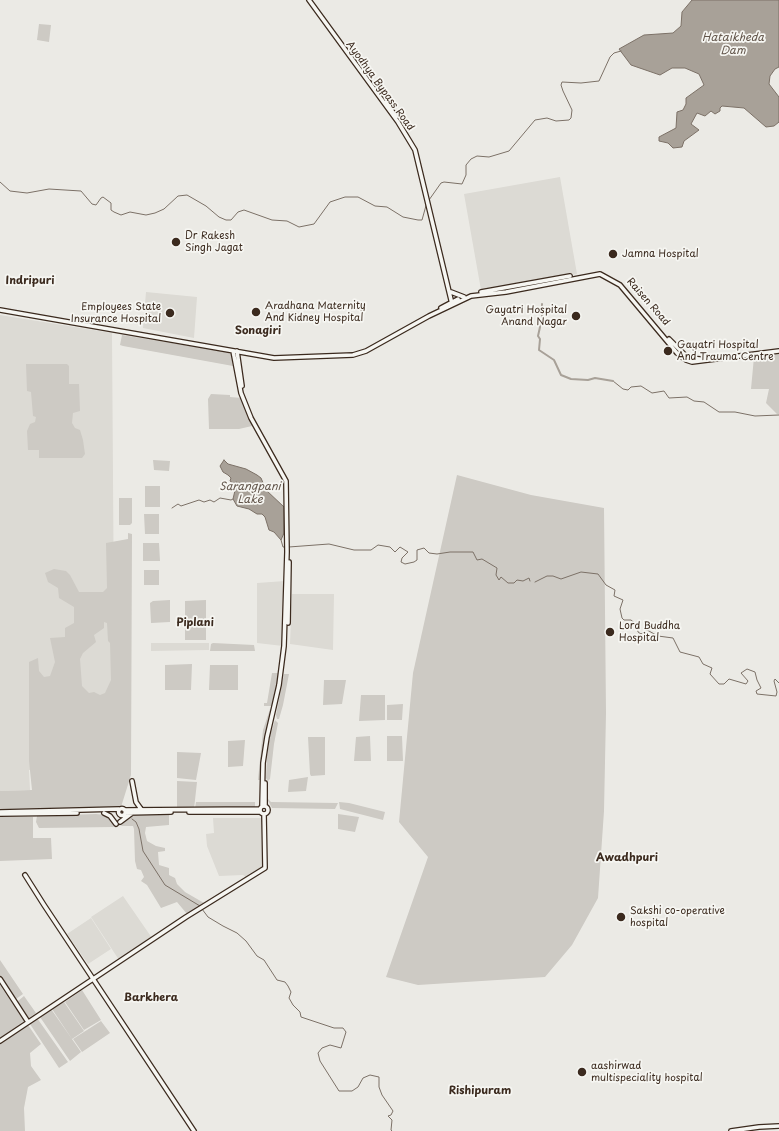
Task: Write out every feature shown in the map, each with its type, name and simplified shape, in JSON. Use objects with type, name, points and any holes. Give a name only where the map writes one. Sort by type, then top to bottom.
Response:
[{"type":"main road","name":"Ayodhya Bypass Road","points":[[310,0],[400,122],[417,150],[453,303]]},
{"type":"main road","name":"Raisen Road","points":[[453,303],[464,297],[600,274],[620,285],[677,353],[686,360],[692,362],[779,350]]},
{"type":"main road","name":"Raisen Road","points":[[453,303],[471,296],[504,290]]},
{"type":"main road","points":[[443,306],[450,292],[464,297]]},
{"type":"main road","points":[[0,310],[235,351],[273,356],[353,353],[365,349],[443,306],[453,303]]},
{"type":"main road","points":[[235,351],[274,358],[353,354],[366,351],[453,303]]},
{"type":"main road","points":[[235,351],[242,390]]},
{"type":"main road","points":[[0,1041],[204,906],[265,868],[264,814],[262,808],[266,763],[269,737],[281,686],[287,647],[288,543],[285,479],[256,429],[242,390],[235,351]]},
{"type":"main road","points":[[238,362],[240,357],[246,354]]},
{"type":"main road","points":[[132,781],[136,802],[142,810]]},
{"type":"main road","points":[[124,811],[262,808],[268,811],[264,814]]},
{"type":"main road","points":[[0,813],[119,811],[121,815],[124,811],[172,811]]},
{"type":"main road","points":[[0,813],[104,813],[119,811]]},
{"type":"main road","points":[[104,813],[118,823],[133,812]]},
{"type":"main road","points":[[25,875],[194,1131]]},
{"type":"main road","points":[[0,979],[27,1022]]},
{"type":"main road","points":[[0,983],[27,1022]]},
{"type":"main road","points":[[731,1131],[759,1127],[779,1127]]},
{"type":"main road","points":[[742,1131],[779,1127]]},
{"type":"shaded area","points":[[39,24],[51,25],[49,42],[37,40]]},
{"type":"shaded area","points":[[560,177],[577,274],[481,290],[464,194]]},
{"type":"shaded area","name":"Employees State Insurance Hospital","points":[[146,292],[197,297],[194,338],[143,328]]},
{"type":"shaded area","points":[[0,315],[112,333],[115,766],[110,769],[29,770],[30,790],[0,791]]},
{"type":"shaded area","points":[[122,335],[227,352],[231,354],[233,366],[123,346],[120,345]]},
{"type":"shaded area","points":[[779,354],[779,414],[777,414],[766,403],[769,389],[751,389],[754,357]]},
{"type":"shaded area","points":[[26,364],[67,364],[69,366],[69,384],[79,384],[80,411],[73,413],[72,423],[75,428],[80,430],[83,440],[85,454],[82,458],[39,458],[39,450],[28,450],[27,431],[30,424],[35,422],[36,417],[33,416],[31,392],[27,391]]},
{"type":"shaded area","points":[[211,394],[230,395],[230,397],[242,398],[252,426],[239,429],[209,429],[208,399]]},
{"type":"shaded area","points":[[153,460],[170,461],[169,471],[154,470]]},
{"type":"shaded area","points":[[457,475],[531,495],[604,508],[606,713],[604,811],[598,898],[572,945],[545,977],[418,985],[386,977],[428,857],[399,822],[413,673]]},
{"type":"shaded area","points":[[145,486],[160,486],[160,507],[145,507]]},
{"type":"shaded area","points":[[119,498],[132,498],[132,523],[130,525],[119,525]]},
{"type":"shaded area","points":[[144,514],[159,514],[159,534],[145,534]]},
{"type":"shaded area","points":[[128,533],[132,534],[131,775],[121,807],[118,809],[0,809],[0,791],[32,790],[29,761],[29,662],[38,658],[39,671],[44,677],[50,676],[55,662],[50,638],[65,637],[65,628],[74,623],[74,607],[59,598],[58,588],[48,582],[45,573],[54,569],[66,571],[70,575],[79,592],[103,592],[107,588],[106,543],[128,539]],"holes":[[[104,622],[107,623],[108,641],[110,643],[111,680],[105,693],[100,695],[94,692],[89,693],[82,686],[80,659],[83,653],[96,642],[94,635],[104,628]]]},
{"type":"shaded area","points":[[143,543],[159,543],[160,561],[143,561]]},
{"type":"shaded area","points":[[144,570],[159,570],[159,585],[144,585]]},
{"type":"shaded area","points":[[285,581],[283,646],[257,643],[257,583]]},
{"type":"shaded area","points":[[292,594],[334,594],[333,650],[290,644]]},
{"type":"shaded area","points":[[170,600],[170,622],[151,623],[150,603],[153,601]]},
{"type":"shaded area","points":[[206,600],[206,640],[185,640],[185,601]]},
{"type":"shaded area","points":[[151,643],[209,643],[209,650],[151,651]]},
{"type":"shaded area","points":[[211,644],[254,645],[255,651],[210,651]]},
{"type":"shaded area","points":[[192,664],[191,690],[165,690],[165,665]]},
{"type":"shaded area","points":[[210,665],[238,665],[238,690],[209,690]]},
{"type":"shaded area","points":[[272,673],[279,673],[272,706],[264,706],[264,703],[267,703]]},
{"type":"shaded area","points":[[284,674],[289,674],[283,705],[279,719],[277,719],[276,715]]},
{"type":"shaded area","points":[[324,680],[346,680],[342,704],[323,705]]},
{"type":"shaded area","points":[[361,695],[385,695],[385,720],[359,721]]},
{"type":"shaded area","points":[[403,704],[402,720],[387,720],[387,705]]},
{"type":"shaded area","points":[[270,709],[272,711],[261,780],[258,780],[263,730]]},
{"type":"shaded area","points":[[275,720],[278,723],[270,779],[268,781],[266,778],[267,757],[270,736]]},
{"type":"shaded area","points":[[370,736],[371,761],[354,761],[356,737]]},
{"type":"shaded area","points":[[387,736],[402,736],[403,761],[387,761]]},
{"type":"shaded area","points":[[308,737],[325,737],[325,775],[311,776],[310,774]]},
{"type":"shaded area","points":[[245,740],[243,766],[228,767],[228,741]]},
{"type":"shaded area","points":[[177,752],[201,753],[196,780],[177,778]]},
{"type":"shaded area","points":[[308,777],[306,791],[288,792],[289,780]]},
{"type":"shaded area","points":[[177,781],[197,782],[194,809],[177,808]]},
{"type":"shaded area","points":[[266,797],[271,802],[338,803],[335,809],[272,808]]},
{"type":"shaded area","points":[[196,802],[255,802],[255,807],[195,808]]},
{"type":"shaded area","points":[[339,802],[385,812],[383,820],[340,809]]},
{"type":"shaded area","points":[[136,813],[169,813],[169,825],[146,827],[145,833],[147,841],[156,846],[165,848],[165,851],[158,852],[159,865],[169,868],[169,875],[175,878],[177,884],[185,892],[204,903],[187,914],[177,902],[161,908],[147,885],[141,881],[144,877],[141,870],[137,869],[135,861],[133,826],[121,826],[126,819]]},
{"type":"shaded area","points":[[338,814],[359,817],[355,832],[338,829]]},
{"type":"shaded area","points":[[105,815],[112,820],[114,827],[39,828],[36,822],[37,816]]},
{"type":"shaded area","points":[[0,817],[33,817],[33,838],[51,838],[52,859],[0,861]]},
{"type":"shaded area","points":[[213,818],[261,818],[262,868],[246,877],[243,875],[219,876],[207,846],[206,834],[214,833]]},
{"type":"shaded area","points":[[123,896],[152,938],[119,960],[91,917]]},
{"type":"shaded area","points":[[91,918],[111,949],[88,964],[67,934]]},
{"type":"shaded area","points":[[0,960],[23,994],[16,999],[0,978]]},
{"type":"shaded area","points":[[0,985],[24,1021],[0,1038]]},
{"type":"shaded area","points":[[82,990],[101,1020],[84,1030],[65,1002]]},
{"type":"shaded area","points":[[24,996],[36,1013],[29,1018],[18,1003],[18,1001]]},
{"type":"shaded area","points":[[64,1002],[84,1031],[72,1039],[52,1009]]},
{"type":"shaded area","points":[[51,1009],[81,1052],[70,1061],[40,1017]]},
{"type":"shaded area","points":[[37,1018],[68,1062],[59,1068],[30,1024]]},
{"type":"shaded area","points":[[101,1021],[110,1033],[82,1052],[73,1039]]},
{"type":"shaded area","points":[[28,1025],[41,1044],[30,1053],[31,1066],[41,1080],[28,1087],[24,1108],[25,1131],[0,1131],[0,1044]]},
{"type":"water","name":"Hataikheda Dam","points":[[692,0],[779,0],[779,67],[775,69],[770,76],[769,84],[779,97],[779,122],[774,126],[766,127],[744,108],[722,106],[720,111],[715,114],[711,111],[705,116],[697,113],[691,124],[699,130],[684,141],[682,147],[673,148],[668,143],[659,141],[659,137],[676,128],[677,112],[683,110],[686,104],[686,98],[704,85],[699,74],[685,68],[672,68],[660,75],[631,65],[619,49],[644,35],[673,33],[681,26],[682,12]]},
{"type":"water","name":"Sarangpani Lake","points":[[224,460],[228,464],[246,469],[261,478],[266,490],[284,507],[284,533],[281,540],[274,532],[269,530],[265,517],[262,514],[257,514],[249,509],[237,506],[233,499],[237,482],[233,483],[230,481],[231,478],[223,472],[220,466]]},
{"type":"waterway","points":[[429,200],[441,183],[462,184],[466,175],[466,165],[471,159],[477,156],[489,157],[509,151],[535,120],[547,118],[556,121],[569,120],[571,118],[572,110],[563,91],[561,85],[562,82],[581,83],[599,81],[610,57],[614,53],[621,51]]},
{"type":"waterway","points":[[0,182],[10,191],[27,193],[49,189],[81,191],[92,204],[96,205],[103,197],[111,203],[111,210],[121,215],[130,212],[146,215],[155,213],[164,209],[178,196],[187,195],[206,206],[219,217],[226,220],[231,220],[238,212],[244,210],[272,220],[287,221],[299,227],[314,224],[330,202],[345,197],[358,197],[375,206],[387,207],[403,217],[418,220],[422,220],[427,202]]},
{"type":"waterway","points":[[542,304],[542,319],[539,321],[540,327],[538,336],[540,339],[539,350],[554,360],[561,375],[571,379],[588,380],[595,378],[613,381]]},
{"type":"waterway","points":[[613,381],[623,389],[628,390],[631,387],[641,386],[652,393],[664,391],[669,398],[687,397],[694,401],[704,402],[719,412],[735,412],[755,416],[779,415]]},
{"type":"waterway","points":[[172,508],[178,504],[181,506],[199,500],[204,502],[210,500],[214,502],[220,498],[233,499]]},
{"type":"waterway","points":[[281,540],[283,547],[286,547]]},
{"type":"waterway","points":[[289,547],[329,544],[354,550],[371,550],[378,545],[390,547],[395,552],[400,547],[408,552],[402,558],[401,562],[405,564],[417,560],[417,550],[424,548],[429,553],[437,554],[450,552],[473,552],[477,560],[482,559],[497,568],[496,575],[499,580],[501,577],[508,583],[514,583],[517,580],[523,581],[529,578],[530,581]]},
{"type":"waterway","points":[[535,582],[547,576],[553,576],[561,579],[581,572],[598,574],[606,585],[615,590],[614,596],[623,600],[620,609],[624,620],[631,620],[637,625],[638,632],[641,634],[647,630],[658,636],[673,638],[680,652],[699,657],[703,664],[712,668],[710,674],[719,684],[724,684],[729,679],[746,684],[748,681],[741,673],[747,669],[755,672],[761,688],[756,691],[757,694],[776,696],[777,692],[774,681],[775,679],[779,683]]},
{"type":"waterway","points":[[132,819],[136,822],[139,829],[143,851],[165,885],[200,906]]},
{"type":"waterway","points":[[202,909],[208,917],[237,933],[246,941],[257,956],[264,960],[277,980],[285,982],[291,992],[289,998],[300,1012],[301,1017],[334,1028],[343,1028],[346,1032],[341,1048],[330,1045],[322,1048],[318,1053],[320,1061],[339,1091],[352,1091],[358,1087],[363,1078],[370,1075],[379,1077],[379,1087],[382,1095],[393,1111],[391,1115],[388,1116],[392,1120],[392,1131]]},
{"type":"place","name":"Dr Rakesh Singh Jagat","points":[[176,242]]},
{"type":"place","name":"Jamna Hospital","points":[[613,254]]},
{"type":"place","name":"Aradhana Maternity And Kidney Hospital","points":[[256,312]]},
{"type":"place","name":"Employees State Insurance Hospital","points":[[170,313]]},
{"type":"place","name":"Gayatri Hospital Anand Nagar","points":[[576,316]]},
{"type":"place","name":"Gayatri Hospital And Trauma Centre","points":[[668,351]]},
{"type":"place","name":"Lord Buddha Hospital","points":[[610,632]]},
{"type":"place","name":"Sakshi co-operative hospital","points":[[621,917]]},
{"type":"place","name":"aashirwad multispeciality hospital","points":[[582,1072]]},
{"type":"district","name":"Indripuri","points":[[30,281]]},
{"type":"district","name":"Sonagiri","points":[[258,331]]},
{"type":"district","name":"Piplani","points":[[195,623]]},
{"type":"district","name":"Awadhpuri","points":[[627,858]]},
{"type":"district","name":"Barkhera","points":[[151,998]]},
{"type":"district","name":"Rishipuram","points":[[480,1091]]}]
